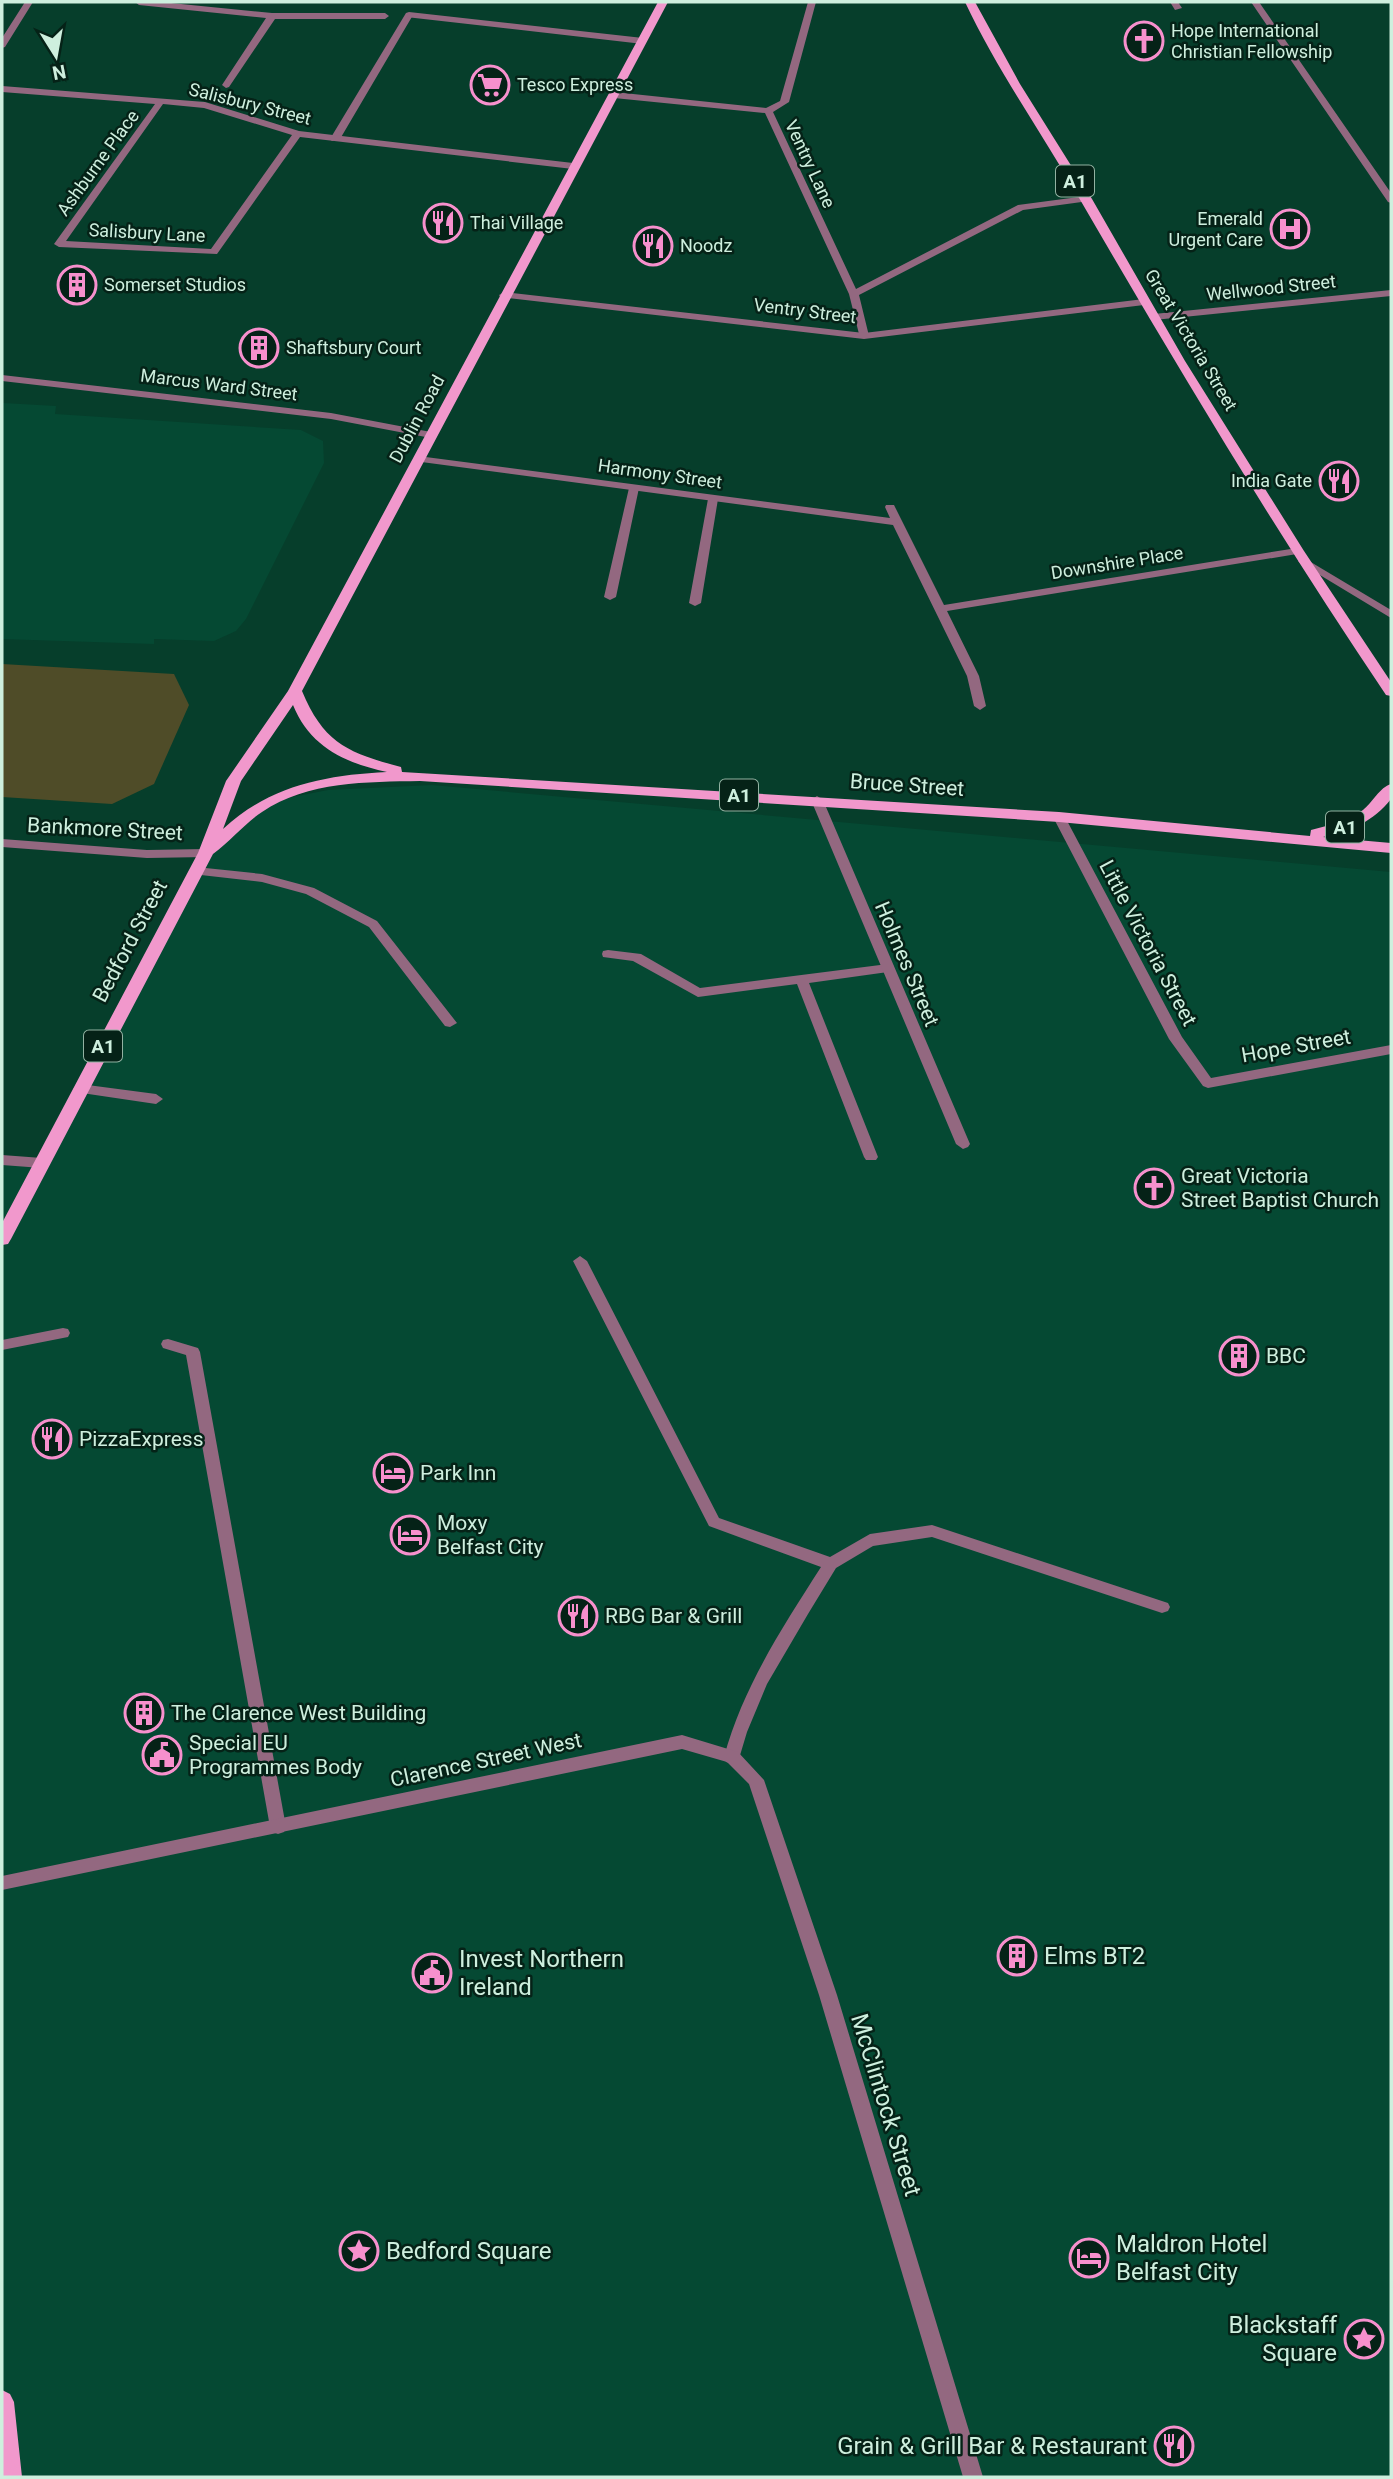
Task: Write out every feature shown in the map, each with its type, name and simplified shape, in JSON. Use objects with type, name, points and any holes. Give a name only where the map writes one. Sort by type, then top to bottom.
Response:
[{"type":"main road","name":"Dublin Road","points":[[206,853],[243,763],[295,691],[573,166],[663,2]]},
{"type":"main road","name":"Great Victoria Street","points":[[970,2],[1014,84],[1086,199],[1144,302],[1301,556],[1391,692]]},
{"type":"main road","name":"Bruce Street","points":[[295,691],[304,716],[326,745],[369,764],[419,776]]},
{"type":"main road","name":"Bruce Street","points":[[206,853],[260,806],[300,788],[347,779],[419,776],[1059,817],[1391,848]]},
{"type":"main road","name":"A1","points":[[1284,836],[1333,831],[1356,822],[1391,789]]},
{"type":"main road","name":"Bedford Street","points":[[2,1239],[206,853]]},
{"type":"main road","points":[[2,2402],[10,2477]]},
{"type":"street","points":[[2,45],[29,2]]},
{"type":"street","points":[[139,2],[272,16],[385,16]]},
{"type":"street","points":[[768,111],[784,102],[812,2]]},
{"type":"street","points":[[1255,2],[1391,200]]},
{"type":"street","points":[[335,139],[408,15],[643,41]]},
{"type":"street","points":[[226,85],[272,16]]},
{"type":"street","name":"Salisbury Street","points":[[2,89],[205,105],[298,134],[573,166]]},
{"type":"street","name":"Ventry Lane","points":[[614,94],[768,111],[853,294],[864,336]]},
{"type":"street","name":"Ashburne Place","points":[[59,244],[162,100]]},
{"type":"street","name":"Salisbury Lane","points":[[59,244],[214,252],[298,134]]},
{"type":"street","points":[[853,294],[1021,207],[1086,199]]},
{"type":"street","name":"Wellwood Street","points":[[1154,317],[1391,293]]},
{"type":"street","name":"Ventry Street","points":[[505,295],[864,336],[1144,302]]},
{"type":"street","name":"Marcus Ward Street","points":[[2,378],[331,416],[431,435]]},
{"type":"street","name":"Harmony Street","points":[[418,459],[897,522]]},
{"type":"street","points":[[610,597],[634,488]]},
{"type":"street","points":[[695,603],[713,499]]},
{"type":"street","points":[[890,507],[973,676],[979,706]]},
{"type":"street","points":[[1301,556],[1391,615]]},
{"type":"street","name":"Downshire Place","points":[[941,609],[1301,556]]},
{"type":"street","name":"Holmes Street","points":[[817,800],[963,1144]]},
{"type":"street","name":"Little Victoria Street","points":[[1059,817],[1176,1039],[1208,1083]]},
{"type":"street","name":"Bankmore Street","points":[[2,843],[137,854],[206,853]]},
{"type":"street","points":[[197,871],[262,878],[310,891],[373,924],[450,1023]]},
{"type":"street","points":[[608,954],[636,957],[698,993],[888,968]]},
{"type":"street","points":[[803,980],[871,1157]]},
{"type":"street","name":"Hope Street","points":[[1208,1083],[1391,1051]]},
{"type":"street","points":[[80,1089],[156,1099]]},
{"type":"street","points":[[2,1160],[42,1163]]},
{"type":"street","points":[[580,1261],[714,1521],[831,1564]]},
{"type":"street","points":[[2,1345],[63,1334]]},
{"type":"street","points":[[168,1344],[193,1352],[278,1827]]},
{"type":"street","points":[[732,1758],[738,1728],[786,1635],[831,1564],[870,1540],[932,1531],[1162,1607]]},
{"type":"street","name":"Clarence Street West","points":[[2,1883],[682,1742],[732,1758]]},
{"type":"street","name":"McClintock Street","points":[[732,1758],[756,1780],[828,1995],[974,2477]]},
{"type":"shaded area","points":[[3,403],[56,406],[55,414],[301,430],[323,441],[324,463],[246,619],[236,631],[214,641],[154,639],[154,644],[2,639]]},
{"type":"shaded area","points":[[2,664],[174,674],[189,705],[154,784],[112,804],[2,797]]},
{"type":"shaded area","points":[[432,785],[1391,872],[1391,2477],[2,2477],[2,1160],[43,1163],[206,853],[272,801],[328,790]]},
{"type":"place","name":"Hope International Christian Fellowship","points":[[1144,41]]},
{"type":"place","name":"Tesco Express","points":[[490,85]]},
{"type":"place","name":"Thai Village","points":[[443,223]]},
{"type":"place","name":"Emerald Urgent Care","points":[[1290,229]]},
{"type":"place","name":"Noodz","points":[[653,246]]},
{"type":"place","name":"Somerset Studios","points":[[77,285]]},
{"type":"place","name":"Shaftsbury Court","points":[[259,348]]},
{"type":"place","name":"India Gate","points":[[1339,481]]},
{"type":"place","name":"Great Victoria Street Baptist Church","points":[[1154,1188]]},
{"type":"place","name":"BBC","points":[[1239,1356]]},
{"type":"place","name":"PizzaExpress","points":[[52,1439]]},
{"type":"place","name":"Park Inn","points":[[393,1473]]},
{"type":"place","name":"Moxy Belfast City","points":[[410,1535]]},
{"type":"place","name":"RBG Bar & Grill","points":[[578,1616]]},
{"type":"place","name":"The Clarence West Building","points":[[144,1713]]},
{"type":"place","name":"Special EU Programmes Body","points":[[162,1755]]},
{"type":"place","name":"Elms BT2","points":[[1017,1956]]},
{"type":"place","name":"Invest Northern Ireland","points":[[432,1973]]},
{"type":"place","name":"Bedford Square","points":[[359,2251]]},
{"type":"place","name":"Maldron Hotel Belfast City","points":[[1089,2258]]},
{"type":"place","name":"Blackstaff Square","points":[[1364,2339]]},
{"type":"place","name":"Grain & Grill Bar & Restaurant","points":[[1174,2446]]}]
